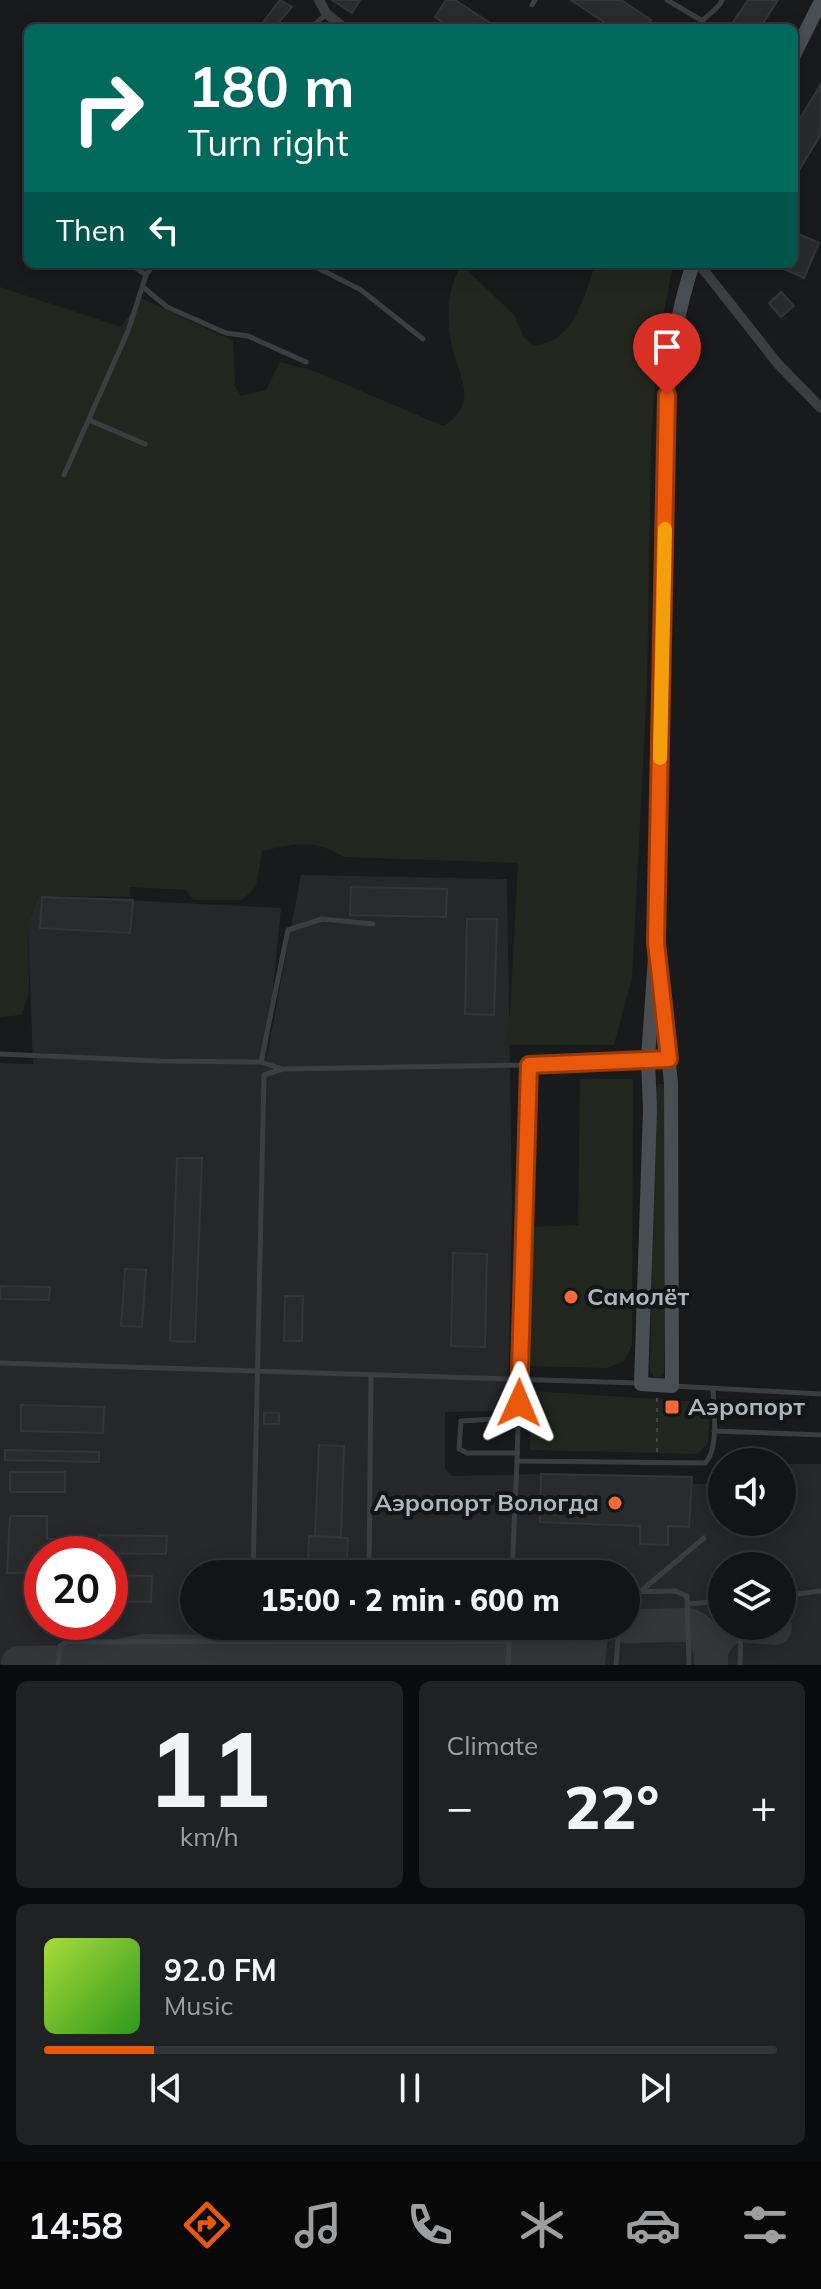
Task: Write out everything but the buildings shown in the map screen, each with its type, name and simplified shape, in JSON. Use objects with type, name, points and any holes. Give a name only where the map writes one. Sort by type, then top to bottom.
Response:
[{"type":"street","points":[[319,0],[326,13],[339,24]]},
{"type":"street","points":[[798,47],[821,1]]},
{"type":"street","points":[[656,942],[671,1083],[672,1386],[641,1384],[650,1109],[648,1059],[656,942],[667,395],[682,297],[694,268]]},
{"type":"street","points":[[699,268],[778,364],[821,408]]},
{"type":"lane","points":[[667,0],[701,20]]},
{"type":"lane","points":[[700,24],[722,0]]},
{"type":"lane","points":[[315,24],[326,13]]},
{"type":"lane","points":[[136,268],[146,275]]},
{"type":"lane","points":[[64,475],[128,331],[151,268]]},
{"type":"lane","points":[[318,268],[361,290],[423,339]]},
{"type":"lane","points":[[143,287],[167,307],[226,333],[248,336],[306,362]]},
{"type":"lane","points":[[89,420],[145,444]]},
{"type":"lane","points":[[261,1062],[288,930],[322,919],[373,924]]},
{"type":"lane","points":[[0,1054],[261,1062],[283,1069]]},
{"type":"lane","points":[[253,1560],[264,1075],[283,1069],[669,1059]]},
{"type":"lane","points":[[513,1560],[529,1065]]},
{"type":"lane","points":[[0,1363],[641,1384]]},
{"type":"lane","points":[[369,1560],[371,1376]]},
{"type":"lane","points":[[672,1386],[821,1394]]},
{"type":"lane","points":[[517,1461],[709,1461],[714,1431],[713,1389]]},
{"type":"lane","points":[[493,1419],[461,1421],[459,1449],[467,1453],[517,1453]]},
{"type":"lane","points":[[714,1431],[821,1435]]},
{"type":"lane","points":[[640,1592],[704,1538]]},
{"type":"lane","points":[[796,1594],[821,1591]]},
{"type":"lane","points":[[640,1592],[684,1593],[689,1604],[689,1665]]},
{"type":"lane","points":[[689,1604],[708,1602]]},
{"type":"lane","points":[[616,1665],[618,1640]]},
{"type":"lane","points":[[740,1665],[741,1640]]},
{"type":"lane","points":[[58,1665],[60,1646],[67,1642],[509,1641],[508,1665]]},
{"type":"path","points":[[657,1385],[657,1462]]},
{"type":"shaded area","points":[[594,268],[672,268],[658,344],[651,440],[647,687],[632,977],[614,1045],[503,1045],[510,1015],[518,863],[344,857],[323,847],[304,844],[262,851],[256,886],[242,900],[193,900],[186,890],[130,887],[130,897],[38,896],[28,924],[29,991],[22,1015],[0,1017],[0,287],[121,327],[141,298],[233,341],[235,386],[241,396],[266,390],[280,362],[314,371],[443,426],[462,407],[464,396],[449,319],[449,301],[460,269],[467,270],[514,315],[524,337],[534,346],[558,337],[567,328],[580,306]]},
{"type":"shaded area","points":[[301,875],[507,879],[512,1205],[508,1411],[445,1412],[445,1468],[452,1476],[692,1477],[692,1484],[708,1484],[708,1536],[796,1536],[796,1464],[821,1464],[821,1665],[0,1665],[0,1063],[33,1064],[28,924],[38,896],[281,908],[266,1061]]},
{"type":"shaded area","points":[[580,1079],[633,1079],[632,1345],[624,1361],[607,1368],[524,1366],[529,1227],[578,1225]]},
{"type":"shaded area","points":[[658,1084],[664,1084],[667,1089],[664,1372],[660,1377],[654,1377],[650,1371],[655,1089]]},
{"type":"shaded area","points":[[531,1391],[703,1402],[710,1412],[708,1443],[698,1454],[530,1450]]},
{"type":"taxiway","points":[[640,1626],[689,1625],[707,1641],[711,1665]]},
{"type":"taxiway","points":[[588,1665],[590,1640]]},
{"type":"taxiway","points":[[712,1649],[717,1640]]},
{"type":"taxiway","points":[[18,1663],[81,1662],[145,1651],[430,1654],[555,1651],[576,1665]]},
{"type":"slow traffic","points":[[660,758],[665,529]]},
{"type":"place","name":"Самолёт","points":[[571,1297]]},
{"type":"place","name":"Аэропорт","points":[[672,1407]]},
{"type":"place","name":"Аэропорт Вологда","points":[[615,1503]]},
{"type":"route","points":[[519,1403],[529,1065],[669,1059],[656,942],[667,395]]}]
